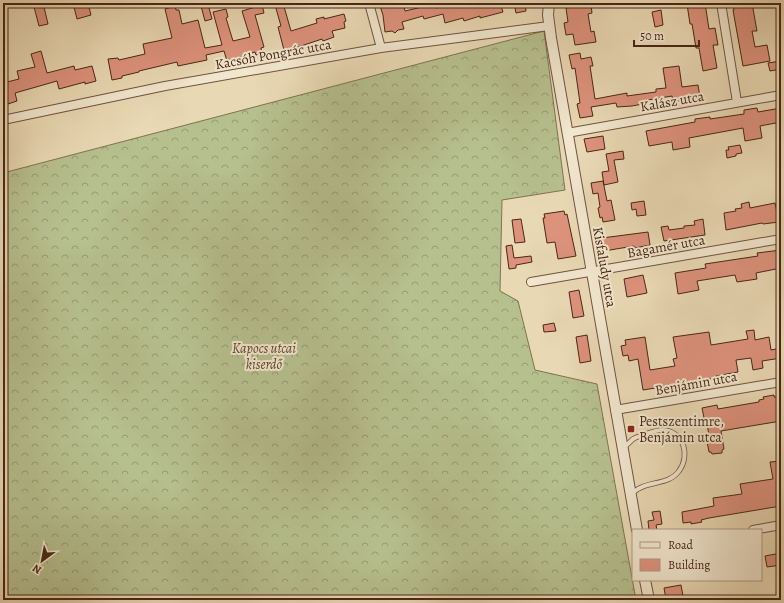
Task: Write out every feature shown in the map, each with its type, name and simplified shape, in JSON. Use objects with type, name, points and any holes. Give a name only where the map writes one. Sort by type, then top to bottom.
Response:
[{"type":"street","points":[[369,3],[380,48]]},
{"type":"street","points":[[721,3],[738,102]]},
{"type":"street","name":"Kisfaludy utca","points":[[549,6],[549,26],[637,529]]},
{"type":"street","name":"Kacsóh Pongrác utca","points":[[3,120],[165,86],[380,48],[549,26]]},
{"type":"street","name":"Kalász utca","points":[[567,133],[781,95]]},
{"type":"street","name":"Bagamér utca","points":[[531,282],[781,239]]},
{"type":"street","name":"Benjámin utca","points":[[615,410],[781,382]]},
{"type":"street","points":[[759,529],[781,525]]},
{"type":"street","points":[[645,581],[649,600]]},
{"type":"lane","points":[[622,449],[634,439],[661,430],[671,432],[678,437],[686,453],[684,462],[679,472],[671,478],[638,488],[631,496]]},
{"type":"green space","name":"Kapocs utcai kiserdő","points":[[544,31],[565,190],[502,200],[500,291],[518,301],[535,370],[597,384],[636,600],[3,600],[3,173]]},
{"type":"building","points":[[33,3],[41,3],[42,8],[44,7],[48,24],[39,26]]},
{"type":"building","points":[[73,3],[88,3],[91,15],[77,19]]},
{"type":"building","points":[[283,3],[291,31],[317,23],[316,19],[324,17],[324,19],[344,14],[346,21],[344,22],[345,28],[332,31],[334,37],[323,41],[322,39],[284,50],[278,27],[281,26],[275,5]]},
{"type":"building","points":[[379,3],[403,3],[405,11],[435,4],[436,8],[456,3],[470,3],[471,5],[488,3],[489,7],[500,3],[503,12],[480,18],[480,16],[464,21],[463,18],[445,23],[443,14],[424,19],[423,16],[402,22],[404,29],[398,30],[395,33],[392,31],[385,32],[383,15]]},
{"type":"building","points":[[514,3],[525,3],[526,11],[516,13]]},
{"type":"building","points":[[705,3],[709,29],[715,28],[718,45],[713,45],[717,68],[703,71],[699,48],[696,48],[692,24],[690,24],[687,4]]},
{"type":"building","points":[[733,3],[752,3],[757,31],[752,31],[755,47],[767,45],[770,61],[743,66]]},
{"type":"building","points":[[208,4],[212,19],[205,21],[201,6]]},
{"type":"building","points":[[262,5],[264,13],[255,15],[264,47],[261,48],[262,53],[256,55],[255,52],[227,61],[224,51],[206,55],[207,60],[178,66],[177,62],[139,71],[122,76],[122,78],[112,80],[108,59],[118,58],[119,60],[145,54],[143,44],[172,38],[165,9],[175,6],[176,10],[179,10],[182,24],[198,20],[205,48],[222,45],[213,12],[226,9],[228,17],[226,18],[233,41],[250,37],[242,11]]},
{"type":"building","points":[[591,5],[592,13],[588,14],[591,32],[594,31],[596,42],[575,45],[573,34],[566,35],[564,23],[568,22],[566,8]]},
{"type":"building","points":[[661,10],[663,25],[655,27],[652,12]]},
{"type":"building","points":[[41,51],[47,73],[74,66],[75,70],[92,66],[96,81],[85,84],[85,82],[59,89],[57,81],[15,93],[17,101],[8,104],[3,83],[19,79],[17,71],[35,67],[31,54]]},
{"type":"building","points":[[580,53],[581,59],[591,57],[593,66],[590,66],[595,99],[627,93],[627,96],[656,92],[656,89],[666,88],[663,68],[679,66],[682,87],[698,85],[700,97],[673,102],[672,96],[648,100],[648,103],[632,106],[617,107],[616,103],[591,107],[593,116],[580,118],[577,104],[580,103],[575,68],[572,69],[569,55]]},
{"type":"building","points":[[781,61],[781,69],[770,71],[768,63]]},
{"type":"building","points":[[757,108],[758,112],[781,108],[781,122],[760,126],[762,138],[745,141],[743,128],[689,138],[690,147],[673,150],[672,142],[649,146],[646,131],[695,122],[695,119],[710,117],[710,119],[744,114],[744,110]]},
{"type":"building","points":[[603,136],[605,149],[587,152],[584,139]]},
{"type":"building","points":[[740,145],[742,153],[727,158],[726,150],[729,150],[728,147]]},
{"type":"building","points":[[623,151],[624,159],[614,160],[618,182],[604,185],[602,172],[609,171],[606,154]]},
{"type":"building","points":[[603,181],[607,201],[611,200],[615,220],[603,222],[602,217],[600,218],[598,208],[600,207],[598,193],[593,194],[591,183]]},
{"type":"building","points":[[644,201],[646,215],[637,216],[636,209],[632,210],[631,203]]},
{"type":"building","points":[[749,202],[750,208],[775,203],[779,222],[762,223],[726,230],[724,213],[736,211],[735,209],[742,208],[741,204]]},
{"type":"building","points":[[564,211],[565,215],[567,214],[576,256],[558,259],[555,242],[547,243],[543,218],[545,218],[544,214]]},
{"type":"building","points":[[521,219],[525,242],[515,243],[512,220]]},
{"type":"building","points":[[703,219],[705,235],[664,241],[661,227],[668,226],[669,230],[684,228],[684,226],[695,225],[694,221]]},
{"type":"building","points":[[648,232],[650,245],[604,251],[602,238]]},
{"type":"building","points":[[512,245],[514,258],[531,256],[532,262],[516,265],[516,268],[509,269],[506,246]]},
{"type":"building","points":[[781,250],[781,268],[756,273],[757,279],[737,282],[735,275],[697,281],[699,290],[678,294],[675,273],[706,268],[705,264],[758,256],[757,253]]},
{"type":"building","points":[[643,275],[647,293],[627,297],[624,279]]},
{"type":"building","points":[[579,290],[584,316],[573,318],[569,292]]},
{"type":"building","points":[[554,323],[556,331],[544,332],[543,325]]},
{"type":"building","points":[[754,330],[755,340],[769,337],[771,350],[781,348],[781,358],[762,361],[763,368],[753,370],[751,358],[736,360],[738,372],[716,376],[717,378],[643,390],[638,359],[629,361],[628,355],[623,356],[621,346],[626,345],[625,340],[645,337],[650,370],[675,366],[673,359],[677,358],[673,337],[709,332],[711,345],[748,339],[746,331]]},
{"type":"building","points":[[587,335],[591,361],[580,363],[576,337]]},
{"type":"building","points":[[774,395],[774,397],[779,397],[781,402],[781,421],[721,431],[724,449],[722,450],[722,453],[712,454],[709,452],[706,436],[709,436],[707,423],[705,423],[702,408],[717,405],[718,409],[759,402],[759,400],[764,399],[763,397]]},
{"type":"building","points":[[781,461],[781,506],[709,518],[701,520],[702,522],[691,524],[691,522],[683,523],[682,512],[714,506],[713,498],[742,494],[740,484],[773,479],[770,462]]},
{"type":"building","points":[[660,511],[662,524],[656,525],[657,529],[649,529],[648,521],[654,520],[652,512]]},
{"type":"building","points":[[781,553],[781,565],[767,567],[765,556]]},
{"type":"building","points":[[681,585],[683,596],[666,599],[664,588]]},
{"type":"place","name":"Pestszentimre, Benjámin utca","points":[[631,429]]}]
